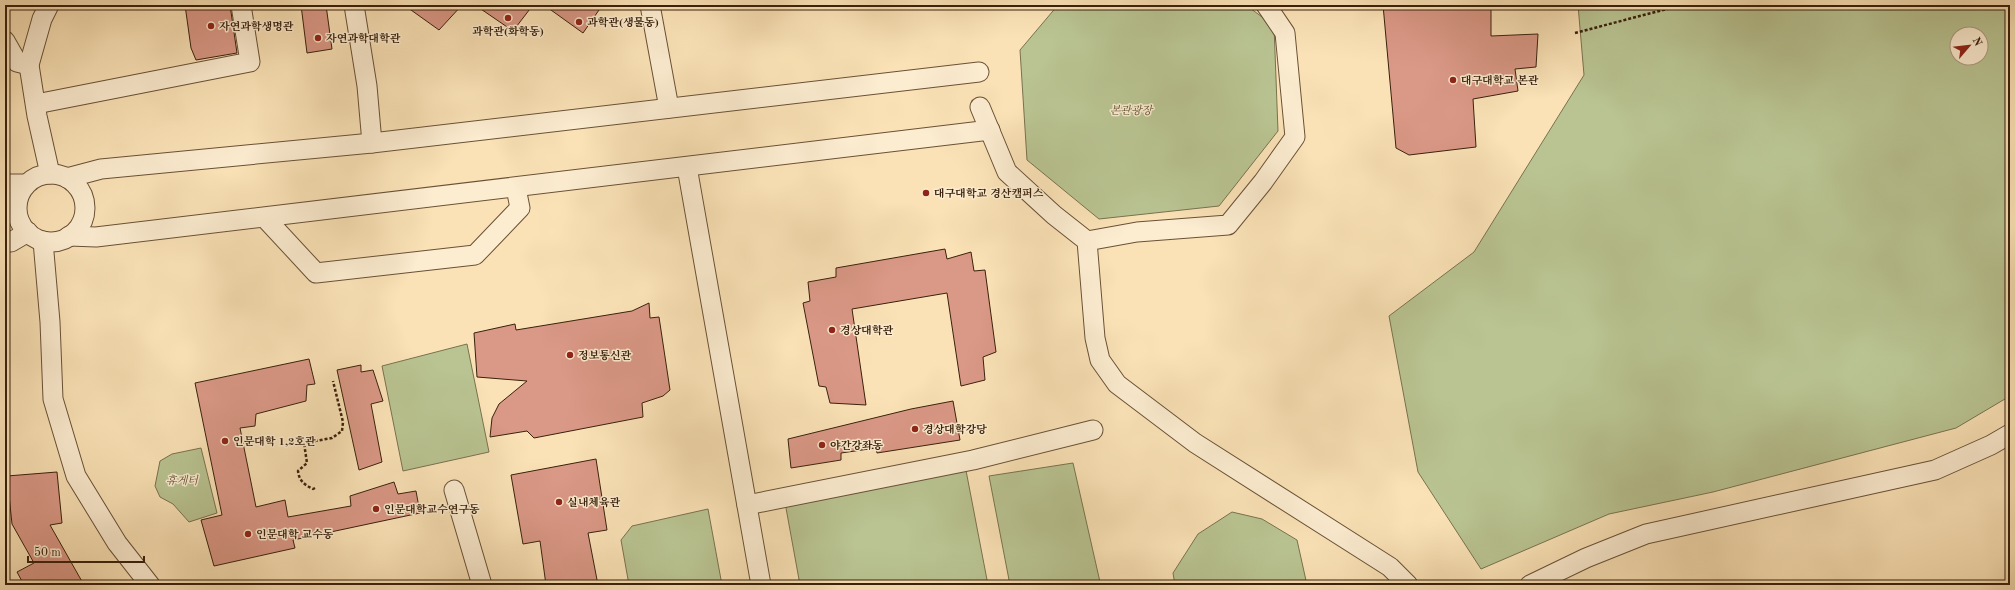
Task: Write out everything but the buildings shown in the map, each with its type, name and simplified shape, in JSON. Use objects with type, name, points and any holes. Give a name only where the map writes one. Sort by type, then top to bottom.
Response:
[{"type":"street","points":[[49,5],[42,19],[29,65],[36,104],[58,176],[80,190],[84,207],[81,224],[69,236]]},
{"type":"street","points":[[36,104],[250,62],[241,5]]},
{"type":"street","points":[[354,5],[366,79],[372,143]]},
{"type":"street","points":[[650,5],[669,108]]},
{"type":"street","points":[[1087,241],[1137,232],[1228,225],[1263,182],[1295,137],[1285,33],[1266,5]]},
{"type":"street","points":[[5,41],[17,62],[29,65]]},
{"type":"street","points":[[150,585],[117,542],[76,476],[53,399],[50,322],[35,236],[19,217],[17,208],[18,200],[26,184],[33,179],[101,169],[372,143],[979,72]]},
{"type":"street","points":[[980,107],[1007,172],[1054,215],[1087,241],[1095,338],[1100,360],[1117,384],[1195,443],[1384,563],[1408,585]]},
{"type":"street","points":[[5,242],[35,236],[56,241],[69,236],[96,237],[265,218],[990,130]]},
{"type":"street","points":[[687,167],[761,585]]},
{"type":"street","points":[[5,184],[26,184]]},
{"type":"street","points":[[265,218],[316,273],[475,255],[520,208],[516,188]]},
{"type":"street","points":[[747,506],[973,460],[1093,430]]},
{"type":"street","points":[[1530,585],[1586,558],[1646,534],[1935,470],[1991,445],[2010,434]]},
{"type":"street","points":[[454,490],[482,585]]},
{"type":"path","points":[[1574,33],[1682,5]]},
{"type":"path","points":[[315,488],[313,489],[306,485],[299,478],[298,472],[307,462],[304,443],[332,438],[342,431],[343,422],[333,381]]},
{"type":"green space","name":"본관광장","points":[[1058,5],[1246,5],[1274,26],[1278,131],[1219,206],[1099,219],[1027,160],[1020,50]]},
{"type":"green space","points":[[1578,5],[2010,5],[2010,396],[1956,428],[1713,492],[1609,514],[1481,569],[1418,472],[1389,316],[1474,252],[1584,75]]},
{"type":"green space","points":[[467,344],[489,452],[403,471],[382,366]]},
{"type":"green space","name":"휴게터","points":[[201,448],[217,513],[189,522],[173,504],[160,497],[155,486],[160,461],[172,454]]},
{"type":"green space","points":[[964,460],[988,585],[800,585],[784,497]]},
{"type":"green space","points":[[1073,463],[1100,582],[1078,585],[1010,585],[989,476]]},
{"type":"green space","points":[[708,509],[722,585],[629,585],[621,540],[632,526]]},
{"type":"green space","points":[[1232,512],[1262,519],[1297,540],[1307,585],[1175,585],[1173,573],[1198,534]]},
{"type":"place","name":"과학관(화학동)","points":[[508,18]]},
{"type":"place","name":"과학관(생물동)","points":[[579,22]]},
{"type":"place","name":"자연과학생명관","points":[[211,26]]},
{"type":"place","name":"자연과학대학관","points":[[318,38]]},
{"type":"place","name":"대구대학교 본관","points":[[1453,80]]},
{"type":"place","name":"대구대학교 경산캠퍼스","points":[[926,193]]},
{"type":"place","name":"경상대학관","points":[[832,330]]},
{"type":"place","name":"정보통신관","points":[[570,355]]},
{"type":"place","name":"경상대학강당","points":[[915,429]]},
{"type":"place","name":"인문대학 1,2호관","points":[[225,441]]},
{"type":"place","name":"야간강좌동","points":[[822,445]]},
{"type":"place","name":"실내체육관","points":[[559,502]]},
{"type":"place","name":"인문대학교수연구동","points":[[376,509]]},
{"type":"place","name":"인문대학 교수동","points":[[248,534]]}]
